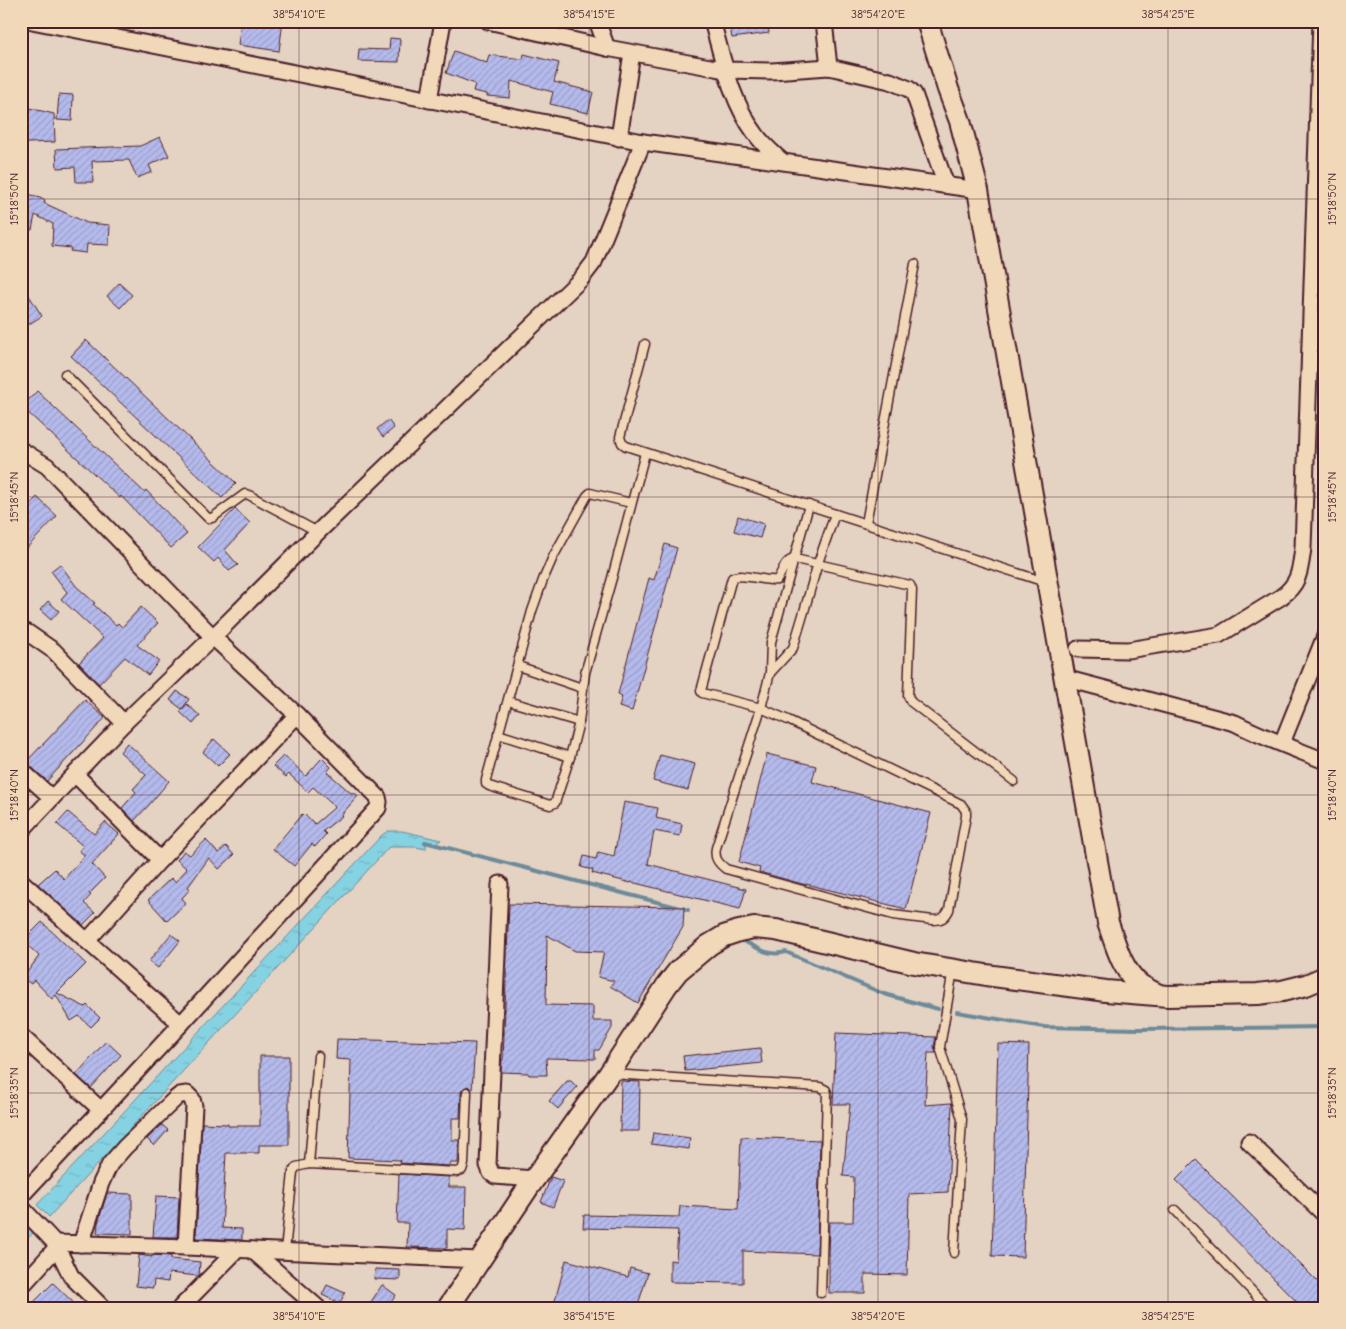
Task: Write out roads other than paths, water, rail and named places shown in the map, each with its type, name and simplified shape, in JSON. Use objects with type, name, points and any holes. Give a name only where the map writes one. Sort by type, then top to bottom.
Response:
[{"type":"street","points":[[32,21],[106,29],[429,100],[619,138],[978,190]]},
{"type":"street","points":[[429,100],[443,21]]},
{"type":"street","points":[[488,21],[607,48],[726,70],[757,71],[829,67],[890,81],[909,88],[914,94],[946,185]]},
{"type":"street","points":[[597,21],[607,48]]},
{"type":"street","points":[[712,21],[736,100],[755,134],[782,161]]},
{"type":"street","points":[[824,21],[829,67]]},
{"type":"street","points":[[927,21],[960,121],[978,190],[1108,923],[1120,957],[1130,974],[1141,985],[1157,994]]},
{"type":"street","points":[[1078,649],[1128,650],[1219,634],[1290,591],[1296,581],[1300,570],[1303,548],[1321,99],[1321,21]]},
{"type":"street","points":[[619,138],[632,53]]},
{"type":"street","points":[[21,831],[124,723],[318,532],[581,279],[594,262],[642,142]]},
{"type":"street","points":[[21,450],[47,466],[213,637],[297,715],[378,797],[379,802],[378,808],[21,1196]]},
{"type":"street","points":[[21,630],[40,640],[54,651],[124,723]]},
{"type":"street","points":[[1282,743],[1325,636]]},
{"type":"street","points":[[1064,678],[1235,723],[1257,734],[1325,761]]},
{"type":"street","points":[[87,941],[160,860],[297,715]]},
{"type":"street","points":[[21,770],[52,798]]},
{"type":"street","points":[[75,774],[160,860]]},
{"type":"street","points":[[21,881],[181,1024]]},
{"type":"street","points":[[500,884],[488,1165],[491,1173],[495,1176],[534,1179]]},
{"type":"street","points":[[448,1308],[534,1179],[609,1074],[667,985],[678,971],[709,945],[724,936],[754,928],[776,930],[914,963],[953,970],[1106,991],[1168,996],[1270,993],[1294,988],[1325,977]]},
{"type":"street","points":[[21,1036],[101,1110]]},
{"type":"street","points":[[81,1244],[101,1183],[110,1164],[175,1099],[180,1095],[187,1094],[192,1099],[194,1106],[186,1247]]},
{"type":"street","points":[[1249,1142],[1325,1215]]},
{"type":"street","points":[[24,1210],[56,1245],[71,1276],[103,1308]]},
{"type":"street","points":[[21,1287],[56,1245],[186,1247],[479,1260]]},
{"type":"street","points":[[180,1308],[245,1250]]},
{"type":"street","points":[[245,1250],[318,1308]]},
{"type":"lane","points":[[866,523],[915,264]]},
{"type":"lane","points":[[645,344],[620,437],[622,443],[626,446],[1047,583]]},
{"type":"lane","points":[[65,374],[208,518],[212,518],[247,494],[318,532]]},
{"type":"lane","points":[[631,503],[590,493],[553,557],[532,611],[486,780],[486,784],[489,786],[550,805],[555,803],[579,722],[582,688],[589,656],[645,453]]},
{"type":"lane","points":[[809,505],[795,559],[771,642],[770,673],[761,708],[716,848],[715,855],[717,861],[726,869],[893,915],[939,920],[946,916],[949,910],[966,816],[964,807],[814,732],[761,708],[702,693],[700,690],[732,578],[738,576],[776,580],[789,560],[795,559],[818,563],[910,584],[912,590],[908,696],[911,702],[1014,781]]},
{"type":"lane","points":[[770,673],[793,648],[818,563],[835,514]]},
{"type":"lane","points":[[518,666],[582,688]]},
{"type":"lane","points":[[508,701],[579,722]]},
{"type":"lane","points":[[498,734],[570,757]]},
{"type":"lane","points":[[953,970],[940,1047],[962,1119],[954,1253]]},
{"type":"lane","points":[[309,1164],[318,1056]]},
{"type":"lane","points":[[609,1074],[820,1087],[826,1090],[820,1293]]},
{"type":"lane","points":[[285,1252],[296,1167],[309,1164],[457,1172],[462,1170],[464,1164],[467,1092]]},
{"type":"lane","points":[[1175,1210],[1265,1307]]},
{"type":"water","points":[[388,831],[402,831],[441,840],[426,844],[426,849],[389,847],[49,1217],[37,1205],[382,835]]},
{"type":"water","points":[[21,1221],[33,1233],[21,1245]]},
{"type":"waterway","points":[[425,842],[688,910]]},
{"type":"waterway","points":[[742,940],[769,953],[786,952],[884,994],[938,1009]]},
{"type":"waterway","points":[[957,1012],[1044,1027],[1138,1029],[1325,1027]]}]
